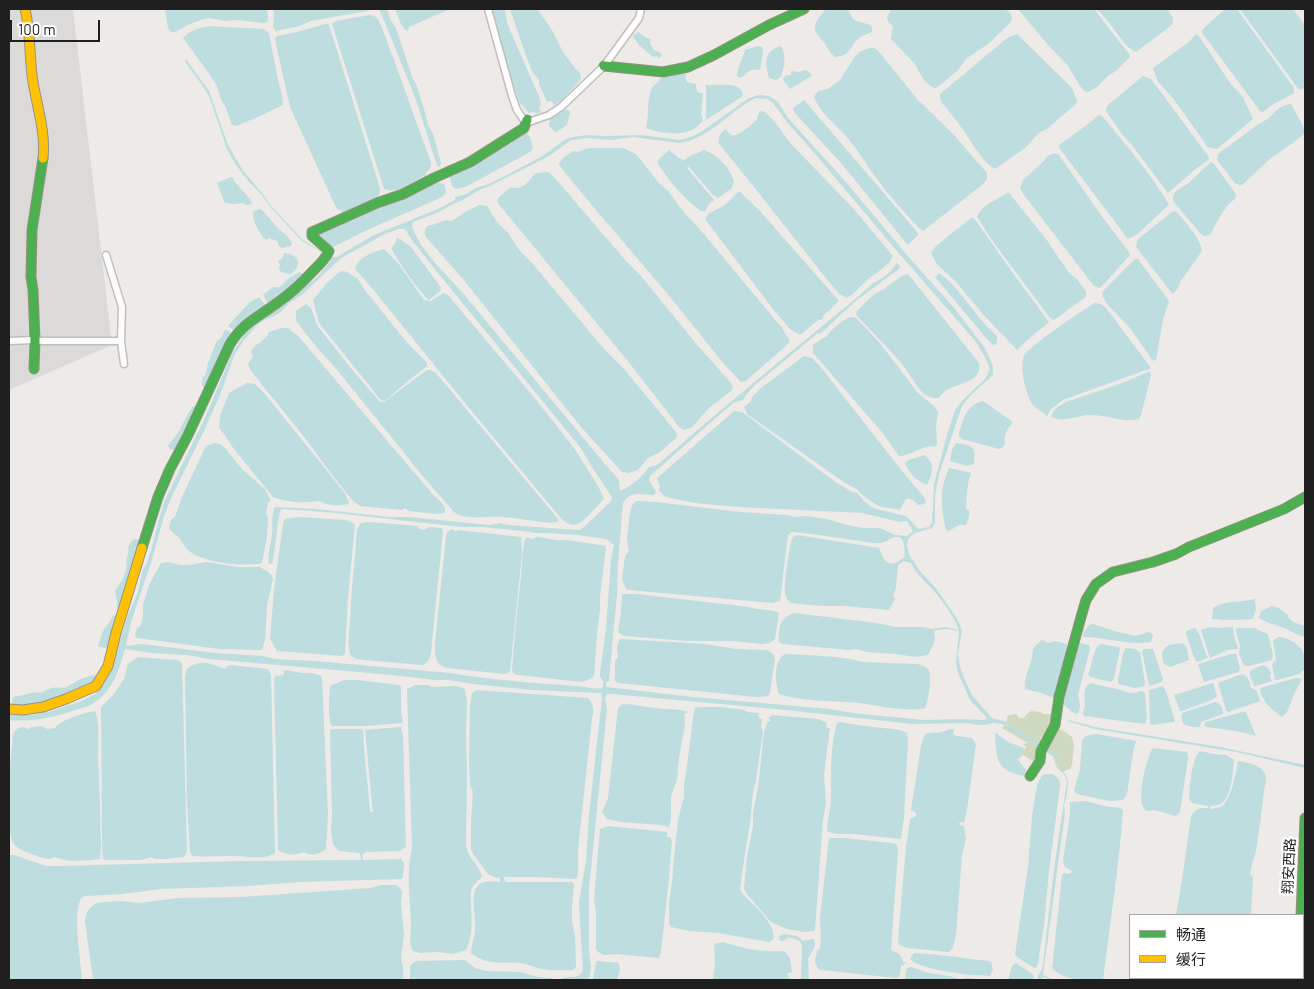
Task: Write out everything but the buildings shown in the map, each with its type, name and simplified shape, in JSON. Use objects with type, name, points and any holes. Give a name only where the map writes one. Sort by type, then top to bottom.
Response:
[{"type":"street","points":[[25,9],[28,22],[33,82],[44,149],[32,230],[31,277],[35,340],[34,369]]},
{"type":"street","points":[[488,9],[512,96],[517,110],[526,121]]},
{"type":"street","points":[[526,121],[549,115],[561,107],[604,66],[639,18],[641,9]]},
{"type":"street","points":[[604,66],[662,72],[688,68],[769,25],[804,9]]},
{"type":"street","points":[[9,709],[23,710],[43,707],[58,702],[96,686],[103,676],[108,666],[116,633],[158,497],[230,344],[247,323],[297,288],[327,256],[329,250],[312,236],[312,232],[377,203],[403,194],[470,162],[524,128],[526,121]]},
{"type":"street","points":[[106,255],[122,307],[121,341],[124,364]]},
{"type":"street","points":[[9,341],[121,341]]},
{"type":"street","points":[[1030,776],[1040,761],[1043,747],[1055,726],[1059,697],[1086,600],[1096,584],[1113,572],[1168,557],[1284,509],[1305,497]]},
{"type":"street","name":"翔安西路","points":[[1301,914],[1305,818]]},
{"type":"shaded area","points":[[9,9],[73,9],[112,345],[9,390]]},
{"type":"green space","points":[[1031,711],[1053,714],[1054,718],[1049,732],[1040,738],[1042,743],[1037,764],[1021,752],[1026,749],[1023,744],[1028,743],[1002,728],[1007,717],[1010,715],[1016,714],[1019,718],[1024,718]]},
{"type":"green space","points":[[1058,729],[1072,737],[1074,745],[1072,765],[1070,769],[1062,772],[1057,768],[1053,756],[1044,751]]},
{"type":"water","points":[[165,9],[267,9],[268,18],[267,22],[263,23],[203,19],[176,32],[171,32],[168,28]]},
{"type":"water","points":[[273,9],[371,9],[311,21],[299,26],[276,31],[273,28]]},
{"type":"water","points":[[379,9],[387,9],[391,21],[396,28],[428,125],[433,134],[441,163],[438,167],[416,100]]},
{"type":"water","points":[[395,9],[450,9],[409,27],[408,31],[401,24]]},
{"type":"water","points":[[491,9],[505,9],[507,23],[540,99],[541,105],[539,107],[541,112],[529,113],[520,103]]},
{"type":"water","points":[[510,9],[537,9],[552,30],[563,52],[580,73],[581,79],[555,105],[551,101],[547,102],[539,80],[532,71]]},
{"type":"water","points":[[826,9],[847,9],[854,20],[870,25],[872,32],[864,35],[854,43],[846,54],[835,57],[815,31],[817,21]]},
{"type":"water","points":[[892,9],[1005,9],[1011,14],[1012,18],[1011,22],[988,44],[967,58],[957,71],[938,87],[934,88],[925,82],[914,63],[891,39],[893,26],[888,22],[887,17]]},
{"type":"water","points":[[1018,9],[1094,9],[1130,57],[1097,87],[1086,92],[1082,89],[1068,66]]},
{"type":"water","points":[[1097,9],[1167,9],[1173,18],[1172,25],[1136,52],[1126,45]]},
{"type":"water","points":[[1225,9],[1237,9],[1294,88],[1294,93],[1263,112],[1260,111],[1203,34],[1204,28]]},
{"type":"water","points":[[1240,9],[1293,9],[1305,25],[1305,88],[1299,90]]},
{"type":"water","points":[[370,15],[377,18],[382,28],[431,163],[431,167],[426,175],[405,187],[395,190],[384,189],[332,24],[336,21]]},
{"type":"water","points":[[328,24],[330,28],[380,188],[378,197],[341,212],[334,203],[290,107],[275,38]]},
{"type":"water","points":[[210,26],[264,29],[269,33],[283,105],[236,126],[232,125],[216,84],[183,38],[192,31]]},
{"type":"water","points":[[638,32],[651,39],[650,43],[654,50],[661,53],[661,57],[653,57],[638,44],[633,36]]},
{"type":"water","points":[[1017,34],[1072,88],[1077,101],[1076,104],[1047,129],[1040,132],[1025,148],[995,169],[981,156],[941,102],[940,94],[1006,39]]},
{"type":"water","points":[[1196,34],[1230,83],[1243,97],[1253,119],[1217,149],[1207,146],[1175,101],[1157,80],[1153,68],[1189,42]]},
{"type":"water","points":[[758,46],[762,47],[763,53],[760,70],[750,71],[740,78],[737,76],[737,73],[745,50]]},
{"type":"water","points":[[781,46],[784,54],[784,65],[781,77],[776,80],[769,78],[766,63],[768,54]]},
{"type":"water","points":[[875,48],[881,54],[917,99],[953,134],[987,173],[987,179],[982,185],[923,231],[887,192],[850,141],[821,110],[814,97],[818,91],[828,89],[840,80],[859,52]]},
{"type":"water","points":[[186,59],[209,91],[228,145],[243,171],[271,206],[303,240],[330,257],[302,241],[273,210],[236,165],[227,149],[209,96],[185,62]]},
{"type":"water","points":[[806,70],[812,75],[790,89],[783,80],[785,76],[791,75],[791,71]]},
{"type":"water","points":[[686,73],[687,82],[696,84],[697,92],[703,93],[701,115],[703,120],[698,126],[684,132],[668,133],[646,128],[649,99],[653,86],[661,78]]},
{"type":"water","points":[[1143,76],[1151,79],[1209,157],[1209,159],[1168,193],[1106,111],[1109,104]]},
{"type":"water","points":[[706,85],[734,86],[742,91],[743,96],[706,120]]},
{"type":"water","points":[[760,95],[769,96],[778,102],[788,118],[955,309],[985,348],[993,366],[993,375],[962,406],[939,474],[935,496],[935,523],[932,528],[915,533],[908,540],[907,545],[909,554],[919,570],[935,587],[956,617],[962,630],[958,655],[960,667],[972,695],[992,718],[1004,721],[1036,740],[1056,755],[1068,781],[1043,975],[1054,980],[1043,977],[1042,980],[1038,980],[1038,975],[1042,970],[1043,964],[1067,781],[1055,757],[1002,724],[912,724],[786,710],[607,694],[605,698],[607,709],[589,889],[589,950],[591,967],[589,980],[562,980],[562,978],[580,975],[583,969],[579,902],[586,861],[601,693],[532,690],[449,680],[210,659],[125,649],[117,673],[109,688],[89,706],[40,719],[9,720],[9,715],[32,715],[82,701],[95,694],[105,682],[128,615],[137,595],[164,502],[203,422],[233,352],[247,331],[255,323],[274,312],[297,294],[319,275],[330,262],[330,257],[337,257],[374,235],[438,209],[455,200],[455,197],[499,179],[541,157],[566,139],[587,135],[641,135],[680,140],[701,132],[749,98]],"holes":[[[756,98],[768,99],[773,103],[787,122],[976,342],[990,369],[985,379],[955,410],[934,484],[932,523],[929,527],[919,529],[905,516],[870,506],[857,493],[834,481],[742,412],[734,411],[657,478],[660,486],[659,490],[662,494],[666,497],[695,503],[862,513],[900,522],[907,521],[913,531],[907,536],[895,535],[880,528],[851,526],[827,519],[636,501],[631,508],[629,519],[627,539],[629,551],[625,556],[622,579],[626,589],[630,590],[772,603],[780,601],[788,535],[791,532],[873,543],[881,543],[896,537],[901,538],[904,543],[905,557],[895,563],[889,563],[883,558],[879,548],[797,535],[793,537],[788,555],[785,581],[787,600],[790,603],[889,610],[895,599],[893,596],[896,588],[898,565],[904,561],[911,563],[918,574],[941,599],[959,630],[945,627],[932,629],[896,627],[794,613],[786,617],[781,624],[779,642],[783,644],[849,650],[857,649],[867,652],[917,657],[928,655],[934,641],[935,630],[948,629],[959,631],[956,663],[958,673],[970,700],[987,718],[984,720],[925,720],[606,687],[606,682],[609,681],[623,503],[629,496],[640,494],[654,495],[656,492],[649,480],[650,476],[733,403],[743,400],[754,386],[818,333],[821,333],[857,300],[899,269],[900,266],[897,263],[885,276],[872,284],[657,465],[649,467],[629,487],[620,491],[619,480],[434,261],[416,236],[412,227],[413,222],[439,212],[549,156],[571,140],[586,138],[611,140],[634,137],[678,143],[689,141],[709,131]],[[405,229],[434,268],[580,447],[612,497],[611,501],[579,530],[506,525],[501,523],[489,525],[275,507],[268,557],[269,564],[272,564],[279,515],[283,509],[606,539],[614,545],[600,673],[600,677],[604,682],[602,688],[596,689],[315,661],[275,659],[263,656],[216,653],[141,644],[126,646],[131,622],[151,563],[164,516],[220,395],[234,356],[242,343],[256,326],[281,312],[341,258],[385,234]]]},
{"type":"water","points":[[804,100],[918,233],[909,244],[907,244],[841,163],[794,112],[793,108]]},
{"type":"water","points":[[1291,104],[1305,133],[1271,158],[1242,185],[1235,183],[1217,160],[1218,154],[1278,109]]},
{"type":"water","points":[[564,110],[570,112],[567,125],[556,132],[549,126],[550,119]]},
{"type":"water","points":[[761,111],[765,112],[775,122],[791,144],[852,207],[893,256],[890,262],[847,298],[839,294],[719,144],[720,135],[724,130],[726,129],[732,135],[738,134],[757,120],[758,114]]},
{"type":"water","points":[[1098,115],[1103,117],[1138,160],[1155,182],[1169,205],[1136,235],[1128,239],[1058,146]]},
{"type":"water","points":[[527,132],[532,145],[530,152],[467,186],[457,189],[453,186],[450,177],[452,175],[505,147]]},
{"type":"water","points":[[589,148],[623,148],[636,154],[782,328],[790,341],[788,344],[746,381],[741,382],[724,364],[559,165],[573,151],[577,152]]},
{"type":"water","points":[[669,150],[684,160],[704,150],[714,155],[729,171],[734,181],[732,188],[718,198],[713,195],[688,166],[687,168],[714,200],[705,211],[701,211],[677,189],[657,162]]},
{"type":"water","points":[[1054,153],[1059,155],[1130,255],[1099,288],[1094,286],[1020,188],[1023,180],[1046,157]]},
{"type":"water","points":[[1211,162],[1236,196],[1224,210],[1210,235],[1204,236],[1173,201],[1173,197],[1175,192],[1190,182]]},
{"type":"water","points":[[548,172],[641,276],[698,346],[732,384],[733,388],[731,391],[709,408],[692,427],[684,430],[679,427],[631,365],[497,202],[498,198],[511,187],[519,188],[536,173]]},
{"type":"water","points":[[231,177],[250,199],[251,204],[225,203],[217,183]]},
{"type":"water","points":[[438,182],[445,185],[446,193],[442,197],[333,247],[325,243],[318,235],[350,218]]},
{"type":"water","points":[[739,191],[760,211],[839,301],[823,316],[823,319],[818,320],[800,335],[790,329],[773,309],[705,219],[708,214],[725,205]]},
{"type":"water","points":[[1009,193],[1046,239],[1069,273],[1076,278],[1086,291],[1086,296],[1083,299],[1054,320],[1050,318],[977,217],[982,209]]},
{"type":"water","points":[[479,205],[487,206],[520,251],[605,350],[624,369],[676,432],[676,438],[660,452],[648,458],[638,470],[628,473],[622,472],[581,427],[463,279],[425,236],[425,229],[429,225],[446,220],[452,221]]},
{"type":"water","points":[[259,209],[289,238],[292,243],[291,246],[282,248],[277,241],[269,238],[266,240],[254,220],[253,212]]},
{"type":"water","points":[[1173,211],[1192,230],[1199,241],[1202,251],[1173,294],[1136,247],[1137,240]]},
{"type":"water","points":[[971,218],[974,218],[1049,322],[1017,350],[956,282],[937,264],[931,253],[936,246]]},
{"type":"water","points":[[397,237],[411,247],[440,286],[441,290],[429,300],[408,276],[391,248],[396,242]]},
{"type":"water","points":[[384,249],[398,263],[424,300],[431,301],[444,293],[448,295],[574,448],[604,499],[581,522],[573,525],[561,518],[355,269],[363,258]]},
{"type":"water","points":[[284,253],[293,255],[298,260],[295,271],[291,274],[280,271],[278,261],[282,259]]},
{"type":"water","points":[[1135,259],[1138,259],[1169,301],[1163,320],[1156,360],[1154,361],[1129,327],[1108,305],[1102,293]]},
{"type":"water","points":[[343,271],[358,279],[405,340],[427,363],[427,366],[383,401],[319,323],[313,300],[326,284]]},
{"type":"water","points":[[300,272],[305,276],[269,305],[263,295],[273,287],[280,286]]},
{"type":"water","points":[[939,273],[955,287],[982,321],[997,336],[995,345],[987,339],[935,277]]},
{"type":"water","points":[[908,274],[979,363],[979,371],[976,376],[971,380],[950,388],[939,398],[929,397],[921,391],[900,361],[856,313],[873,296]]},
{"type":"water","points":[[259,297],[265,308],[235,331],[228,326],[250,302]]},
{"type":"water","points":[[1095,303],[1101,304],[1106,308],[1151,368],[1063,400],[1050,410],[1047,417],[1033,405],[1028,395],[1022,367],[1024,356],[1045,337]]},
{"type":"water","points":[[306,304],[311,308],[317,325],[380,402],[384,402],[427,370],[436,373],[558,519],[558,522],[550,523],[500,517],[470,517],[454,512],[296,321],[296,311]]},
{"type":"water","points":[[850,317],[856,318],[879,342],[918,393],[935,407],[938,412],[936,446],[899,456],[881,431],[813,353],[813,345]]},
{"type":"water","points":[[288,328],[299,337],[443,504],[445,513],[436,514],[409,511],[405,508],[402,510],[360,506],[352,500],[251,371],[248,364],[253,356],[251,352],[255,346],[269,332]]},
{"type":"water","points":[[225,329],[233,334],[207,389],[202,385],[203,377],[206,374],[215,345],[222,337]]},
{"type":"water","points":[[804,356],[812,358],[819,365],[924,497],[926,502],[924,504],[918,505],[909,498],[905,500],[900,510],[878,506],[858,490],[845,483],[747,414],[744,407],[751,401],[752,397]]},
{"type":"water","points":[[1150,371],[1151,375],[1139,419],[1126,420],[1094,415],[1065,419],[1051,417],[1056,408],[1066,402],[1120,384]]},
{"type":"water","points":[[247,383],[255,384],[265,394],[344,492],[349,502],[348,504],[334,505],[320,501],[296,502],[273,497],[234,449],[219,427],[220,416],[229,393]]},
{"type":"water","points":[[983,401],[1013,422],[1005,435],[1003,447],[999,449],[962,439],[959,436],[966,413],[977,403]]},
{"type":"water","points":[[195,406],[195,411],[176,447],[174,450],[170,449],[168,446],[179,431],[192,407]]},
{"type":"water","points":[[214,443],[220,444],[225,448],[242,469],[265,489],[271,501],[268,502],[266,513],[268,517],[267,536],[262,563],[235,564],[204,558],[189,551],[170,530],[171,520],[175,517],[182,497],[206,446]]},
{"type":"water","points":[[956,443],[970,446],[974,450],[974,464],[967,466],[950,461],[952,450]]},
{"type":"water","points":[[925,455],[932,464],[931,476],[927,485],[914,477],[905,464],[908,460]]},
{"type":"water","points":[[949,468],[971,473],[966,507],[969,510],[969,517],[966,525],[959,525],[949,531],[946,530],[943,514],[942,491]]},
{"type":"water","points":[[299,517],[346,520],[355,524],[345,654],[342,656],[277,651],[270,639],[274,589],[283,524],[285,519]]},
{"type":"water","points":[[361,523],[418,526],[418,528],[423,530],[430,527],[442,528],[431,653],[423,665],[364,660],[351,656],[349,635],[357,529]]},
{"type":"water","points":[[452,529],[456,532],[458,530],[521,537],[522,553],[510,672],[505,674],[447,668],[437,661],[435,643],[446,536],[447,532]]},
{"type":"water","points":[[528,537],[532,539],[538,537],[606,546],[594,675],[592,678],[582,682],[518,675],[512,671],[523,548],[525,539]]},
{"type":"water","points":[[134,539],[142,542],[122,608],[118,609],[115,591],[125,572],[129,547]]},
{"type":"water","points":[[169,562],[180,565],[206,562],[238,567],[260,567],[268,572],[273,579],[267,606],[265,640],[262,650],[220,649],[137,638],[135,635],[137,628],[141,625],[143,604],[150,583],[161,563]]},
{"type":"water","points":[[622,594],[637,594],[775,611],[779,613],[775,639],[770,643],[762,644],[624,636],[618,630]]},
{"type":"water","points":[[1255,599],[1256,609],[1253,619],[1212,619],[1213,608],[1223,603]]},
{"type":"water","points":[[1272,606],[1287,614],[1292,621],[1305,626],[1305,637],[1259,618],[1261,611]]},
{"type":"water","points":[[114,615],[119,615],[109,647],[98,646],[103,631]]},
{"type":"water","points":[[1093,624],[1135,636],[1149,632],[1153,635],[1151,642],[1143,643],[1083,637],[1089,625]]},
{"type":"water","points":[[1210,627],[1233,627],[1238,648],[1227,650],[1210,658],[1201,630]]},
{"type":"water","points":[[1195,628],[1208,658],[1197,662],[1186,633],[1186,631]]},
{"type":"water","points":[[1236,628],[1254,628],[1268,634],[1273,655],[1272,660],[1244,666],[1239,654],[1240,646]]},
{"type":"water","points":[[1278,637],[1285,638],[1299,646],[1303,652],[1305,669],[1299,674],[1275,680],[1272,664],[1276,660],[1273,641]]},
{"type":"water","points":[[621,639],[767,650],[773,654],[775,659],[770,693],[768,696],[756,697],[619,683],[615,681],[615,661],[618,657],[618,642]]},
{"type":"water","points":[[1042,640],[1048,643],[1054,641],[1067,644],[1066,663],[1055,697],[1053,698],[1025,689],[1025,681],[1033,650]]},
{"type":"water","points":[[1079,643],[1089,645],[1090,649],[1078,695],[1080,705],[1077,714],[1061,702]]},
{"type":"water","points":[[1183,643],[1187,648],[1189,660],[1170,667],[1163,663],[1162,653],[1166,647]]},
{"type":"water","points":[[1101,644],[1119,647],[1120,649],[1114,678],[1111,682],[1090,677],[1088,674],[1094,653]]},
{"type":"water","points":[[1126,648],[1135,649],[1140,652],[1144,686],[1135,688],[1118,684],[1123,653]]},
{"type":"water","points":[[1144,649],[1153,649],[1163,679],[1162,682],[1149,686],[1142,651]]},
{"type":"water","points":[[785,654],[837,657],[862,662],[921,665],[928,669],[930,676],[928,700],[925,708],[910,710],[785,696],[779,694],[776,672],[778,662]]},
{"type":"water","points":[[1236,654],[1240,667],[1239,672],[1204,682],[1198,664]]},
{"type":"water","points":[[138,657],[177,660],[182,664],[187,852],[184,857],[165,859],[151,857],[141,860],[106,860],[103,859],[102,840],[101,707],[114,694],[124,679],[128,664]]},
{"type":"water","points":[[200,663],[208,663],[225,669],[231,665],[268,669],[271,675],[275,853],[271,855],[265,857],[193,856],[190,853],[187,802],[185,676],[187,669]]},
{"type":"water","points":[[1263,665],[1271,673],[1272,681],[1254,686],[1250,671]]},
{"type":"water","points":[[285,670],[310,673],[322,677],[328,815],[326,849],[315,854],[304,852],[290,854],[278,850],[274,683],[275,676],[283,675]]},
{"type":"water","points":[[1242,674],[1246,676],[1251,688],[1257,691],[1260,701],[1228,712],[1218,683]]},
{"type":"water","points":[[95,675],[99,679],[94,684],[47,703],[14,707],[12,704],[15,696],[35,692],[42,693],[53,688],[65,688],[82,678]]},
{"type":"water","points":[[1296,678],[1302,679],[1287,712],[1282,717],[1265,701],[1260,688]]},
{"type":"water","points":[[344,680],[399,685],[401,687],[402,723],[368,726],[331,726],[329,711],[330,686]]},
{"type":"water","points":[[1090,683],[1126,692],[1142,691],[1145,693],[1147,719],[1145,724],[1084,716],[1085,690]]},
{"type":"water","points":[[1213,683],[1217,696],[1214,699],[1180,711],[1174,695]]},
{"type":"water","points":[[415,685],[429,685],[431,687],[456,686],[465,689],[467,701],[466,845],[482,876],[471,891],[472,927],[469,944],[466,950],[453,954],[413,951],[410,938],[409,876],[412,848],[407,689]]},
{"type":"water","points":[[1163,686],[1175,721],[1151,725],[1149,690]]},
{"type":"water","points":[[476,690],[588,698],[592,705],[593,712],[578,850],[578,875],[576,879],[504,877],[505,882],[572,882],[574,884],[572,922],[575,936],[576,967],[573,970],[546,970],[522,963],[488,961],[471,953],[475,932],[474,894],[476,888],[481,883],[488,881],[500,882],[500,877],[497,878],[488,874],[471,849],[473,792],[470,785],[469,760],[470,705],[472,693]]},
{"type":"water","points":[[1215,702],[1221,706],[1223,714],[1201,722],[1200,727],[1186,725],[1182,721],[1182,713]]},
{"type":"water","points":[[623,704],[688,712],[684,714],[685,724],[677,779],[671,797],[669,827],[607,819],[602,812],[608,798],[618,708]]},
{"type":"water","points":[[697,707],[721,707],[744,710],[760,714],[758,715],[762,719],[761,727],[763,731],[740,889],[772,928],[773,940],[769,942],[718,933],[690,931],[671,927],[669,924],[669,902],[678,821],[684,798],[684,784],[694,712]]},
{"type":"water","points":[[95,711],[99,733],[100,859],[73,861],[53,857],[48,859],[20,849],[12,842],[8,819],[13,734],[21,727],[28,729],[42,726],[47,729],[55,728],[68,719]]},
{"type":"water","points":[[1246,712],[1256,736],[1238,731],[1206,727],[1204,725],[1206,722]]},
{"type":"water","points":[[772,715],[818,719],[826,722],[827,728],[830,728],[824,775],[826,803],[823,820],[815,929],[813,931],[804,932],[787,929],[771,922],[744,889],[764,732],[768,721],[770,722],[770,719],[768,719]]},
{"type":"water","points":[[1068,720],[1095,727],[1220,747],[1305,765],[1305,768],[1236,752],[1095,729]]},
{"type":"water","points":[[842,722],[900,730],[907,733],[904,817],[901,839],[828,832],[833,741],[837,723]]},
{"type":"water","points":[[401,727],[403,736],[406,847],[400,851],[366,852],[362,855],[363,860],[401,859],[404,863],[402,879],[161,889],[85,896],[80,900],[77,916],[82,980],[9,980],[9,855],[46,866],[361,860],[360,853],[339,851],[333,844],[331,832],[330,730],[363,730],[371,813],[373,811],[365,730]]},
{"type":"water","points":[[954,729],[953,734],[956,736],[972,738],[976,744],[967,810],[964,822],[959,823],[960,826],[963,825],[964,827],[966,838],[962,855],[956,935],[953,947],[949,952],[908,948],[899,945],[898,939],[910,819],[916,816],[916,813],[911,810],[921,746],[925,734]]},
{"type":"water","points":[[995,733],[1008,742],[1026,749],[1018,760],[1026,770],[1024,776],[1007,770],[999,762]]},
{"type":"water","points":[[1096,734],[1136,741],[1127,795],[1123,800],[1109,801],[1077,794],[1074,790],[1080,769],[1082,741],[1086,736]]},
{"type":"water","points":[[1153,748],[1187,752],[1188,758],[1180,812],[1176,816],[1155,810],[1146,811],[1142,805],[1141,792],[1144,775]]},
{"type":"water","points":[[1200,751],[1226,755],[1234,760],[1228,794],[1222,803],[1210,806],[1212,809],[1223,806],[1226,801],[1233,784],[1238,761],[1258,766],[1265,774],[1266,782],[1256,851],[1250,874],[1253,877],[1251,914],[1176,914],[1191,817],[1198,809],[1208,808],[1208,806],[1192,803],[1189,799],[1193,767]]},
{"type":"water","points":[[1051,774],[1058,778],[1060,786],[1044,925],[1038,963],[1035,968],[1015,955],[1037,785],[1042,775]]},
{"type":"water","points":[[1086,801],[1123,810],[1117,874],[1103,980],[1070,978],[1052,969],[1062,875],[1063,873],[1070,874],[1072,871],[1065,867],[1063,860],[1070,815],[1070,802]]},
{"type":"water","points":[[608,826],[667,832],[667,837],[670,837],[672,840],[659,958],[617,954],[604,955],[596,949],[596,911],[594,899],[600,829]]},
{"type":"water","points":[[829,838],[897,845],[891,950],[900,955],[903,962],[906,962],[901,966],[900,976],[896,978],[818,969],[815,961],[817,951],[820,948],[820,918]]},
{"type":"water","points":[[381,885],[396,885],[402,892],[401,903],[404,935],[401,958],[403,980],[93,980],[85,921],[87,912],[96,903],[119,901],[139,903],[178,898],[241,897],[371,888]]},
{"type":"water","points":[[784,934],[797,936],[803,941],[814,939],[815,946],[808,959],[809,980],[801,980],[802,946],[800,941],[789,937],[780,941],[779,936]]},
{"type":"water","points":[[723,942],[753,950],[784,951],[790,958],[792,972],[787,974],[790,980],[713,980],[715,963],[714,944]]},
{"type":"water","points":[[914,953],[988,961],[991,962],[993,969],[990,976],[939,970],[921,965],[910,959]]},
{"type":"water","points":[[465,960],[475,968],[486,971],[520,972],[554,980],[410,980],[410,966],[414,962]]},
{"type":"water","points":[[596,962],[619,963],[620,971],[617,980],[593,980]]},
{"type":"water","points":[[1016,963],[1034,976],[1032,980],[1008,980],[1012,966]]},
{"type":"water","points":[[911,967],[929,973],[960,979],[986,980],[905,980],[907,968]]},
{"type":"traffic: fast","points":[[604,66],[663,72],[688,67],[804,9]]},
{"type":"traffic: fast","points":[[142,548],[158,497],[170,469],[188,435],[230,344],[240,330],[300,285],[322,262],[329,251],[312,236],[312,232],[377,203],[403,194],[470,162],[524,128],[527,120]]},
{"type":"traffic: fast","points":[[34,369],[35,340],[31,277],[32,230],[43,158]]},
{"type":"traffic: fast","points":[[1030,776],[1040,761],[1041,751],[1055,725],[1059,697],[1081,617],[1086,600],[1096,584],[1113,572],[1176,554],[1284,509],[1305,497]]},
{"type":"traffic: fast","points":[[1301,914],[1305,818]]},
{"type":"traffic: slow","points":[[25,9],[33,82],[42,130],[43,158]]},
{"type":"traffic: slow","points":[[9,709],[23,710],[43,707],[96,686],[108,666],[142,548]]}]
